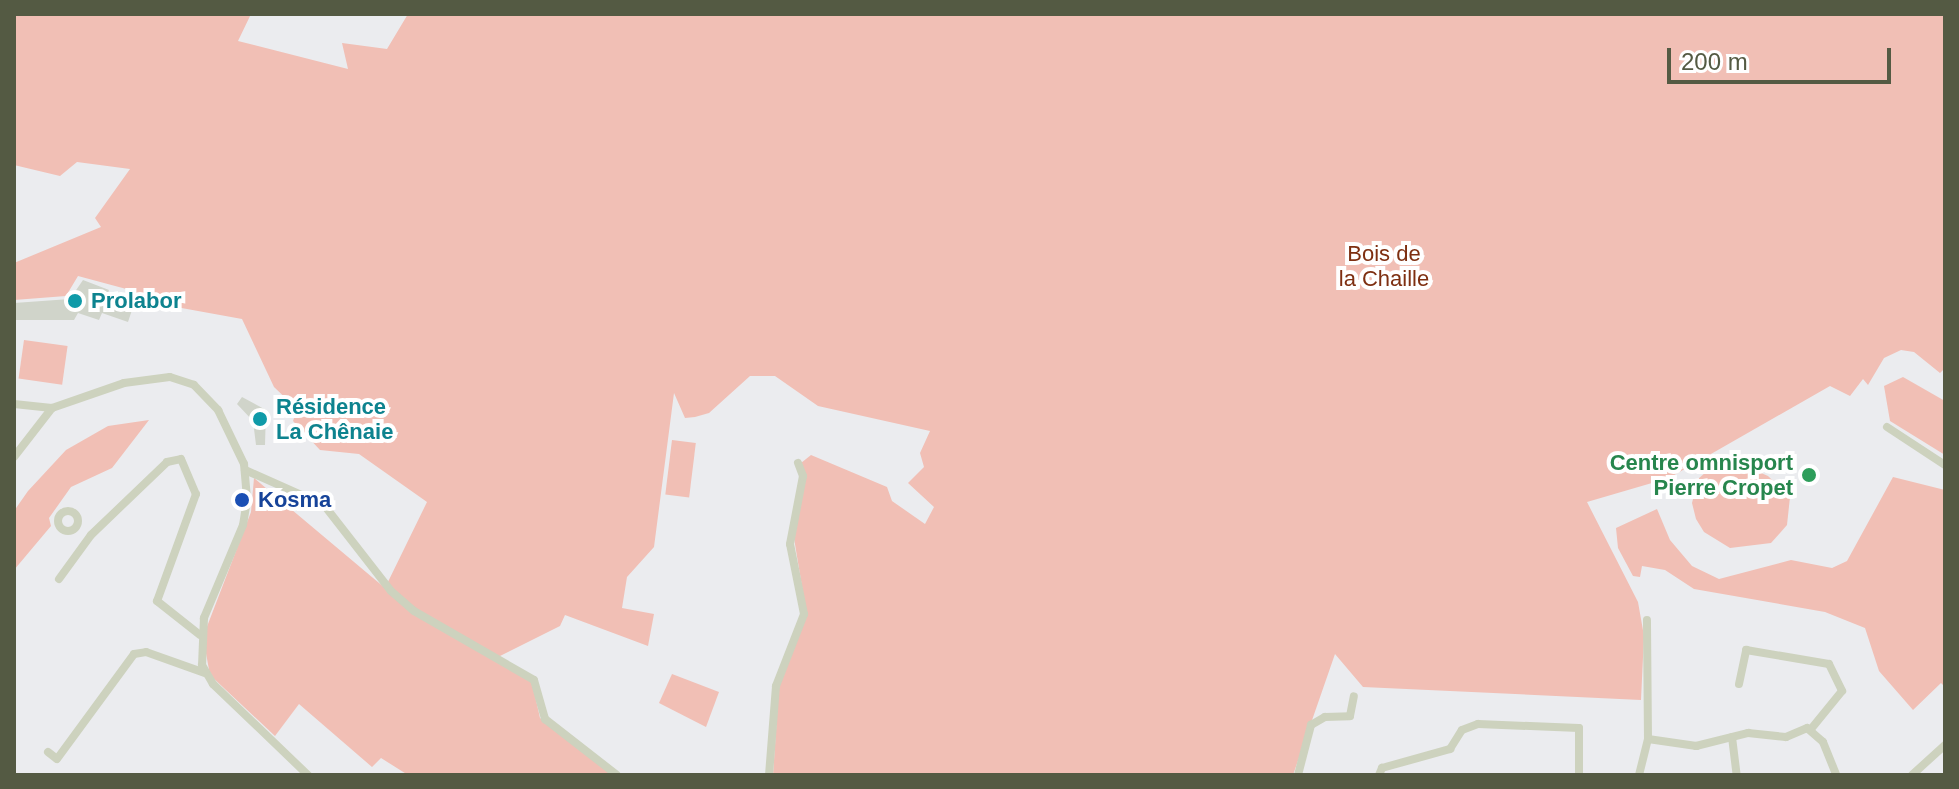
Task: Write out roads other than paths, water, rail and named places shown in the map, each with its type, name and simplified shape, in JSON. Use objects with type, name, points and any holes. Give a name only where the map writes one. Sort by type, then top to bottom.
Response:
[{"type":"street","points":[[14,404],[52,408],[124,383],[181,378],[218,410],[245,470],[243,525],[200,635],[205,673]]},
{"type":"street","points":[[14,457],[52,408]]},
{"type":"street","points":[[1887,427],[1945,465]]},
{"type":"street","points":[[59,579],[91,535],[167,462],[181,459],[196,494],[157,601],[200,635]]},
{"type":"street","points":[[769,775],[776,686],[804,614],[790,544],[803,476],[798,463]]},
{"type":"street","points":[[245,470],[324,505],[391,591],[414,611],[534,680],[545,719],[617,775]]},
{"type":"street","points":[[76,526],[91,535]]},
{"type":"street","points":[[1639,775],[1648,739],[1647,620]]},
{"type":"street","points":[[1648,739],[1696,746],[1732,737],[1786,737],[1811,729],[1842,691],[1829,664],[1746,650],[1739,684]]},
{"type":"street","points":[[48,752],[57,759],[134,654],[146,652],[205,673],[306,774]]},
{"type":"street","points":[[1298,775],[1311,725],[1325,717],[1350,716],[1354,696]]},
{"type":"street","points":[[1378,773],[1450,749],[1472,725],[1574,725],[1583,732],[1579,775]]},
{"type":"street","points":[[1811,729],[1836,775]]},
{"type":"street","points":[[1732,737],[1737,775]]},
{"type":"street","points":[[1912,775],[1945,745]]},
{"type":"place","name":"Prolabor","points":[[75,301]]},
{"type":"place","name":"Résidence La Chênaie","points":[[260,419]]},
{"type":"place","name":"Centre omnisport Pierre Cropet","points":[[1809,475]]},
{"type":"place","name":"Kosma","points":[[242,500]]},
{"type":"park label","name":"Bois de la Chaille","points":[[1384,266]]}]
